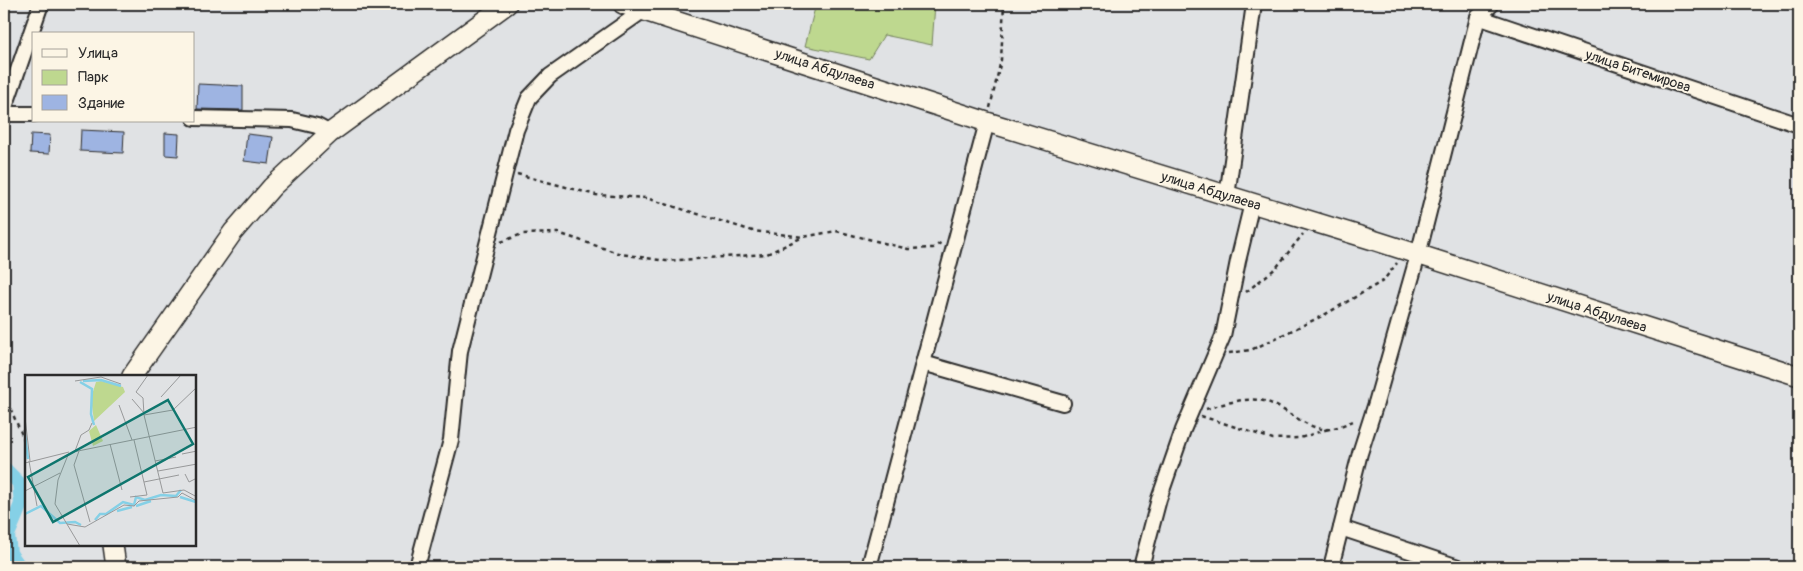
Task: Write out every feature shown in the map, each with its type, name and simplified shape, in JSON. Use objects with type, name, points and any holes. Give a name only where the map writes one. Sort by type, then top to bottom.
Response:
[{"type":"main road","points":[[133,375],[233,232],[272,187],[330,133],[507,4]]},
{"type":"main road","name":"улица Абдулаева","points":[[623,4],[987,122],[1313,222],[1799,376]]},
{"type":"main road","points":[[113,546],[116,567]]},
{"type":"street","points":[[4,110],[41,4]]},
{"type":"street","points":[[1227,196],[1254,4]]},
{"type":"street","points":[[1332,567],[1360,453],[1478,17],[1492,4]]},
{"type":"street","points":[[417,567],[450,440],[460,351],[516,130],[529,98],[550,76],[644,10]]},
{"type":"street","name":"улица Битемирова","points":[[1478,17],[1799,125]]},
{"type":"street","points":[[4,114],[32,114]]},
{"type":"street","points":[[195,118],[292,120],[317,126],[330,133]]},
{"type":"street","points":[[869,567],[987,122]]},
{"type":"street","points":[[1141,567],[1159,500],[1190,413],[1223,336],[1252,203]]},
{"type":"street","points":[[924,363],[1063,403]]},
{"type":"street","points":[[1341,528],[1458,567]]},
{"type":"path","points":[[987,122],[1001,60],[1004,4]]},
{"type":"path","points":[[506,171],[596,194],[646,198],[753,231],[803,237]]},
{"type":"path","points":[[1231,303],[1276,268],[1313,222]]},
{"type":"path","points":[[486,249],[522,234],[558,233],[621,254],[666,262],[767,254],[803,237],[836,231],[908,249],[932,248],[958,234]]},
{"type":"path","points":[[1215,355],[1251,350],[1324,315],[1383,281],[1413,254]]},
{"type":"path","points":[[4,394],[25,442]]},
{"type":"path","points":[[1190,413],[1235,400],[1261,400],[1282,409],[1308,424],[1329,429]]},
{"type":"path","points":[[1190,413],[1273,439],[1300,438],[1372,414]]},
{"type":"green space","points":[[816,4],[935,4],[932,45],[884,35],[869,59],[805,46]]},
{"type":"building","points":[[198,84],[243,86],[243,110],[197,109]]},
{"type":"building","points":[[81,130],[124,132],[123,153],[80,151]]},
{"type":"building","points":[[165,133],[179,134],[178,156],[165,155]]},
{"type":"building","points":[[31,134],[50,135],[49,154],[30,153]]},
{"type":"building","points":[[247,134],[273,137],[269,164],[244,161]]},
{"type":"waterway","points":[[4,468],[19,483],[21,504],[8,535],[10,553],[20,567]]}]
